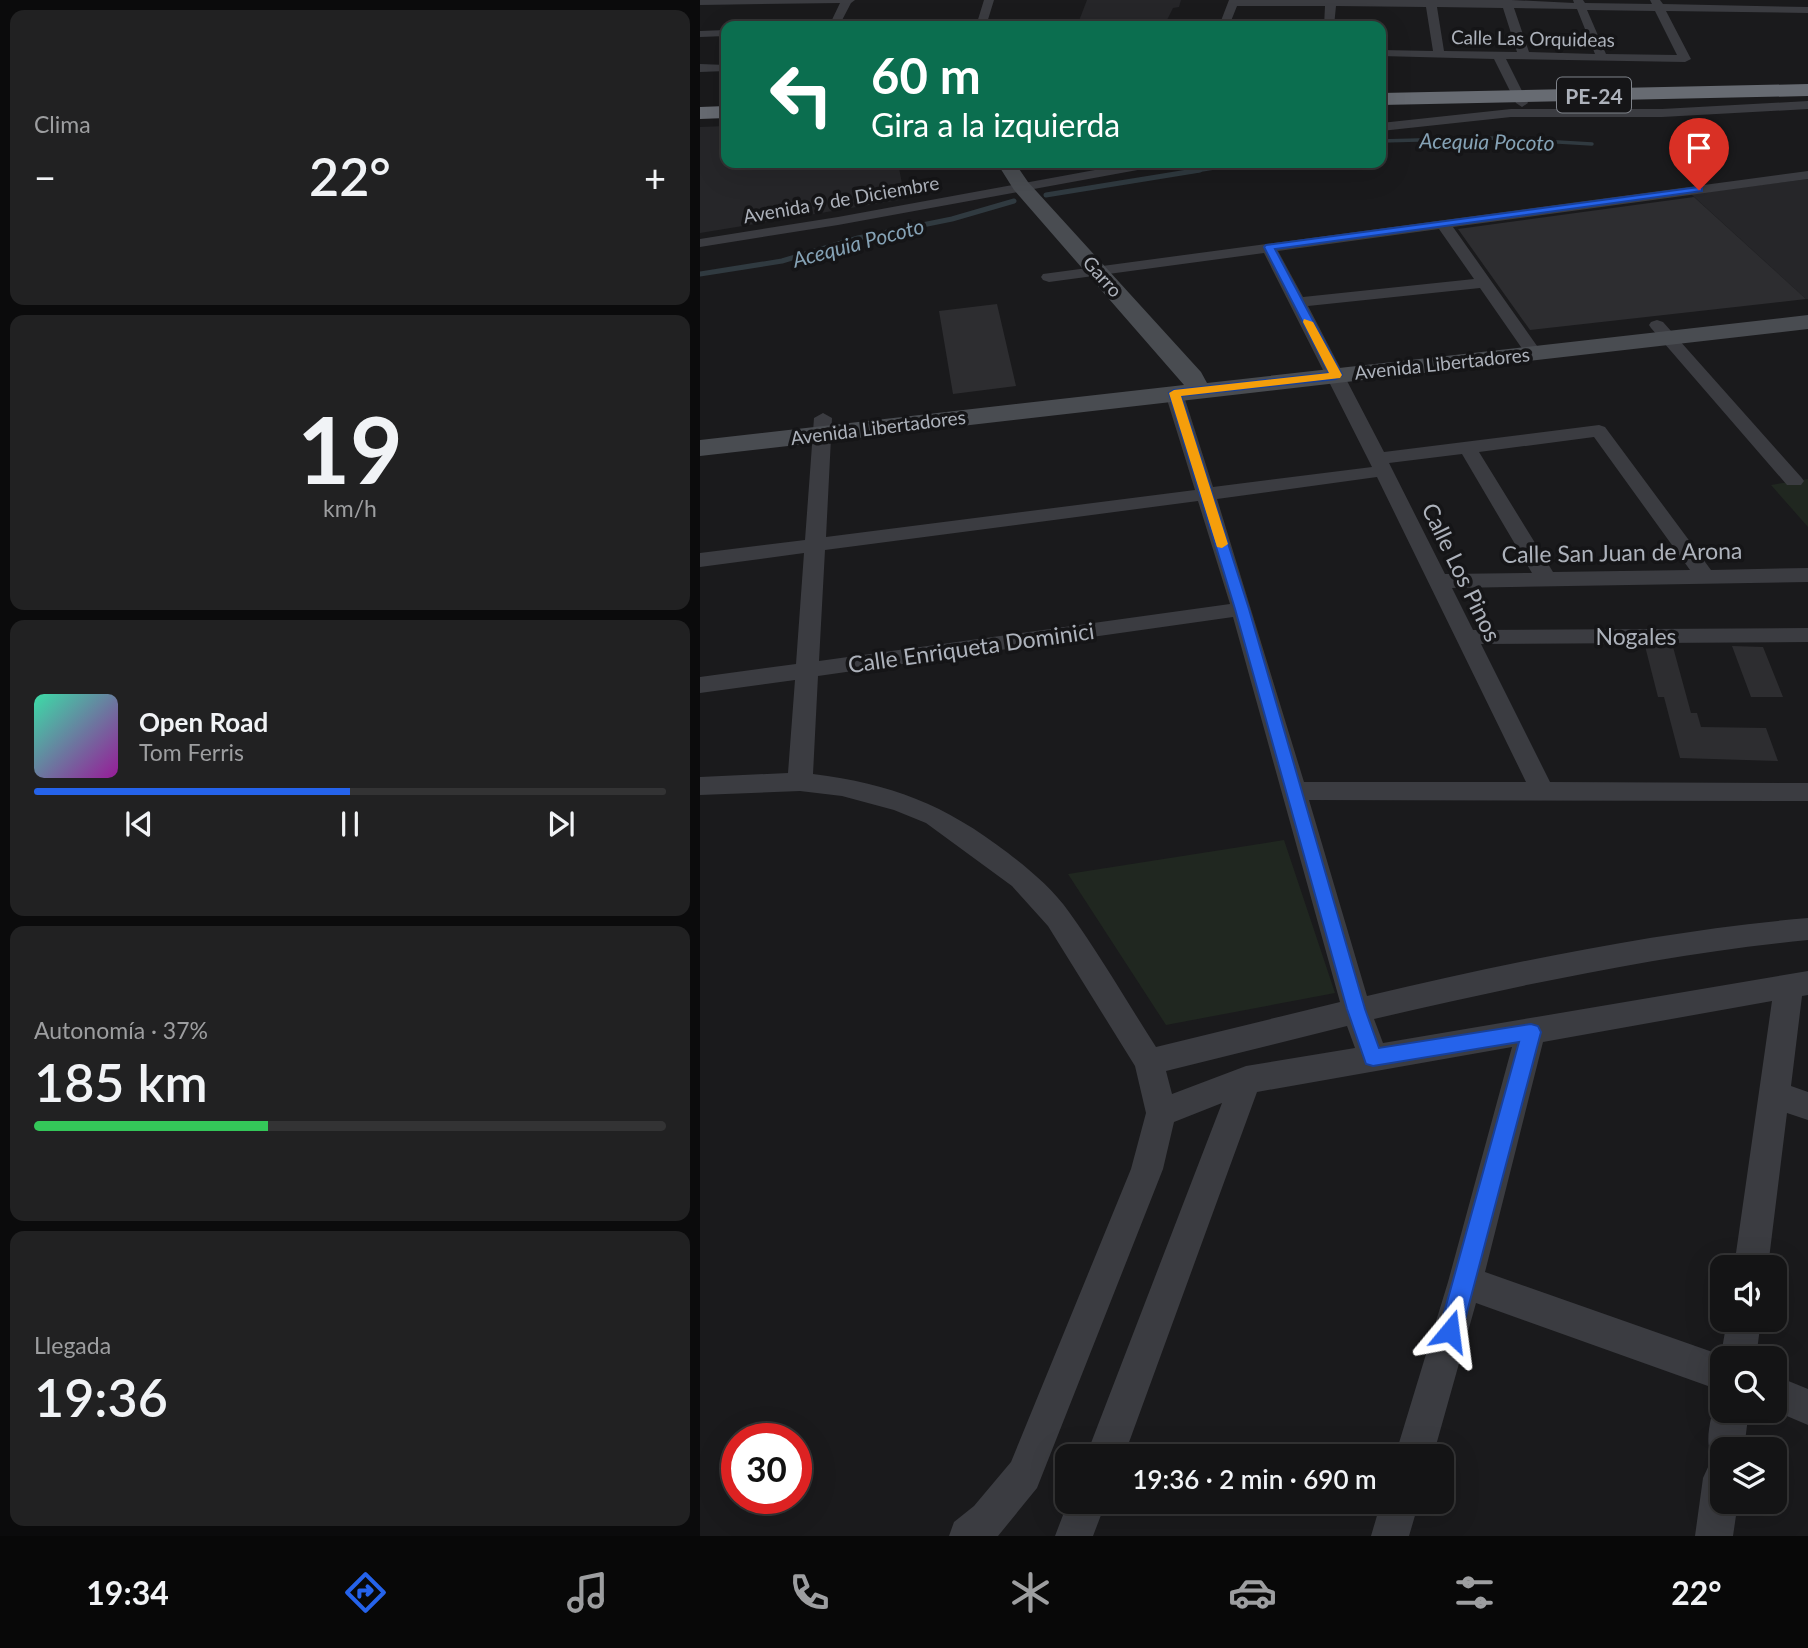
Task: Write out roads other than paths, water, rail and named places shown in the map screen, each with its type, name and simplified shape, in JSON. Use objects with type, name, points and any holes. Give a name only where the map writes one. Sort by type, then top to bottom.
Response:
[{"type":"highway","name":"PE-24","points":[[1386,105],[1808,90]]},
{"type":"highway","name":"PE-24","points":[[1386,99],[1808,96]]},
{"type":"highway","points":[[700,113],[721,112]]},
{"type":"highway","points":[[700,120],[721,119]]},
{"type":"street","points":[[700,2],[848,0],[837,21]]},
{"type":"street","points":[[983,21],[989,0]]},
{"type":"street","points":[[1329,21],[1331,1]]},
{"type":"street","points":[[1226,21],[1233,2],[1737,5],[1808,10]]},
{"type":"street","points":[[1431,2],[1439,54]]},
{"type":"street","points":[[1507,3],[1524,55]]},
{"type":"street","points":[[1579,4],[1602,57]]},
{"type":"street","name":"Calle Las Orquideas","points":[[1386,53],[1685,59],[1657,4]]},
{"type":"street","points":[[700,34],[721,33]]},
{"type":"street","points":[[1498,55],[1520,100]]},
{"type":"street","points":[[700,68],[721,68]]},
{"type":"street","points":[[1386,126],[1511,113],[1662,113],[1808,105]]},
{"type":"street","name":"Garro","points":[[1009,168],[1021,186],[1098,270],[1188,387]]},
{"type":"street","name":"Avenida 9 de Diciembre","points":[[700,243],[838,221],[1125,168]]},
{"type":"street","points":[[1049,276],[1808,175]]},
{"type":"street","points":[[1443,224],[1529,347]]},
{"type":"street","name":"Calle Los Pinos","points":[[1269,247],[1543,792]]},
{"type":"street","points":[[1299,302],[1484,283]]},
{"type":"street","name":"Avenida Libertadores","points":[[700,432],[823,425],[1188,387],[1662,331],[1808,308]]},
{"type":"street","name":"Avenida Libertadores","points":[[1662,331],[1808,322]]},
{"type":"street","points":[[1662,331],[1794,481]]},
{"type":"street","points":[[1188,387],[1206,494],[1296,791],[1356,1009],[1373,1058]]},
{"type":"street","points":[[800,782],[823,425]]},
{"type":"street","name":"Avenida Libertadores","points":[[700,448],[823,425]]},
{"type":"street","points":[[700,560],[1206,494],[1380,465],[1467,447],[1599,431],[1705,576]]},
{"type":"street","points":[[1467,447],[1546,579]]},
{"type":"street","name":"Calle San Juan de Arona","points":[[1437,581],[1808,575]]},
{"type":"street","name":"Calle Enriqueta Dominici","points":[[700,685],[1242,609]]},
{"type":"street","name":"Nogales","points":[[1464,637],[1808,635]]},
{"type":"street","points":[[700,786],[800,782],[842,787],[888,799],[935,816],[1012,871],[1058,918],[1149,1062],[1161,1113],[1147,1169],[1024,1475],[988,1520],[968,1536]]},
{"type":"street","points":[[1296,791],[1808,792]]},
{"type":"street","points":[[1149,1062],[1356,1009],[1646,949],[1736,935],[1808,929]]},
{"type":"street","points":[[1161,1113],[1247,1080],[1798,984],[1774,1094],[1753,1255]]},
{"type":"street","points":[[1418,1444],[1465,1282],[1531,1032]]},
{"type":"street","points":[[1110,1444],[1247,1080]]},
{"type":"street","points":[[1774,1094],[1808,1106]]},
{"type":"street","points":[[1465,1282],[1710,1369]]},
{"type":"street","points":[[1787,1399],[1808,1407]]},
{"type":"street","points":[[1074,1536],[1082,1514]]},
{"type":"street","points":[[1390,1536],[1396,1514]]},
{"type":"street","points":[[1714,1536],[1717,1514]]},
{"type":"waterway","name":"Acequia Pocoto","points":[[1386,141],[1493,138],[1592,144]]},
{"type":"waterway","name":"Acequia Pocoto","points":[[1189,172],[1214,168]]},
{"type":"waterway","name":"Acequia Pocoto","points":[[1046,195],[1200,170]]},
{"type":"waterway","name":"Acequia Pocoto","points":[[700,274],[782,261],[858,238],[952,219],[1014,201]]}]
